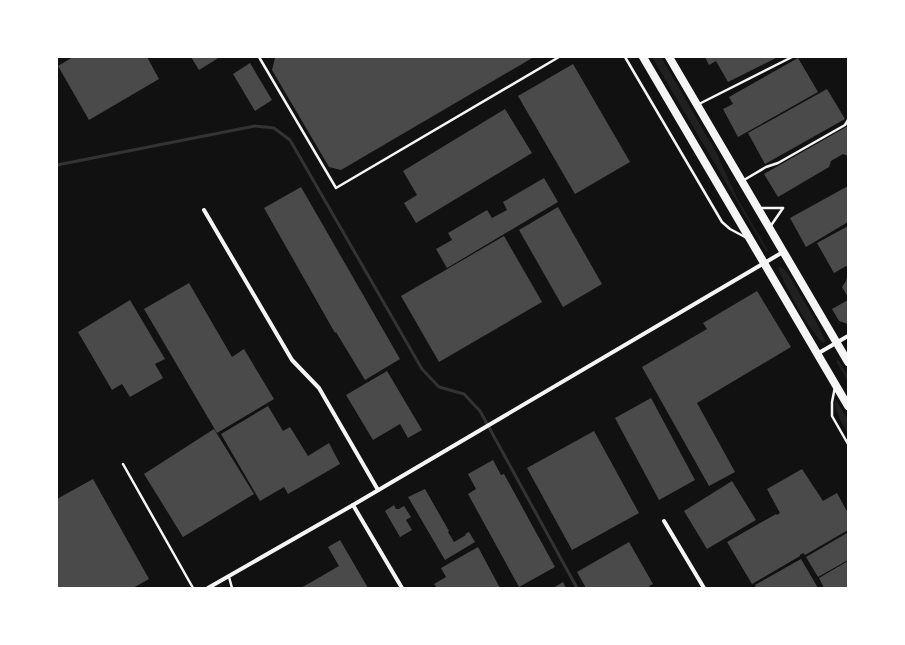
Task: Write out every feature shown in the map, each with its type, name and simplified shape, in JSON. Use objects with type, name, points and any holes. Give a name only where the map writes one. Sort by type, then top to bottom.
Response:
[{"type":"main road","points":[[643,57],[848,406]]},
{"type":"main road","points":[[669,57],[848,362]]},
{"type":"street","points":[[204,210],[292,360],[319,388],[378,490]]},
{"type":"street","points":[[208,588],[353,505],[783,252]]},
{"type":"street","points":[[817,354],[848,336]]},
{"type":"street","points":[[353,505],[402,588]]},
{"type":"street","points":[[664,521],[704,588]]},
{"type":"lane","points":[[259,57],[336,188],[559,57]]},
{"type":"lane","points":[[625,57],[722,222],[730,229],[749,239]]},
{"type":"lane","points":[[697,105],[792,57]]},
{"type":"lane","points":[[742,182],[766,167],[778,163],[845,125],[848,120]]},
{"type":"lane","points":[[757,208],[783,208],[769,228]]},
{"type":"lane","points":[[835,385],[832,402],[832,416],[848,444]]},
{"type":"lane","points":[[123,464],[193,588]]},
{"type":"lane","points":[[229,576],[232,588]]},
{"type":"shaded area","points":[[652,57],[661,57],[716,152],[737,198],[768,251],[767,252],[766,251]]},
{"type":"shaded area","points":[[778,267],[784,269],[790,277],[818,325],[825,341],[824,343],[813,331],[798,308],[780,274]]},
{"type":"shaded area","points":[[837,360],[840,362],[848,376],[848,381],[837,363]]},
{"type":"shaded area","points":[[836,400],[848,420],[848,433],[838,414],[835,405]]},
{"type":"building","points":[[73,57],[147,57],[159,79],[89,120],[58,66]]},
{"type":"building","points":[[191,57],[220,57],[199,70]]},
{"type":"building","points":[[534,57],[341,170],[329,167],[272,70],[275,58]]},
{"type":"building","points":[[705,57],[778,57],[728,82],[716,61],[709,65]]},
{"type":"building","points":[[798,58],[818,92],[738,137],[723,109],[733,104],[729,97]]},
{"type":"building","points":[[250,63],[272,100],[255,111],[233,74]]},
{"type":"building","points":[[573,64],[630,162],[575,194],[518,96]]},
{"type":"building","points":[[827,89],[845,119],[765,164],[748,133]]},
{"type":"building","points":[[505,109],[532,153],[416,223],[404,203],[417,195],[403,171]]},
{"type":"building","points":[[848,126],[848,156],[843,154],[831,161],[829,167],[778,197],[764,174]]},
{"type":"building","points":[[544,178],[558,202],[447,268],[436,249],[452,240],[448,233],[487,210],[492,218],[507,210],[503,202]]},
{"type":"building","points":[[848,186],[848,222],[806,247],[790,218]]},
{"type":"building","points":[[301,187],[400,359],[365,380],[336,332],[335,333],[264,208]]},
{"type":"building","points":[[558,207],[602,284],[563,307],[519,230]]},
{"type":"building","points":[[848,226],[848,265],[834,273],[817,243]]},
{"type":"building","points":[[504,236],[542,302],[439,362],[401,296]]},
{"type":"building","points":[[848,274],[848,297],[842,287]]},
{"type":"building","points":[[189,283],[232,357],[244,349],[274,399],[217,433],[144,309]]},
{"type":"building","points":[[757,291],[791,347],[697,403],[735,472],[709,486],[642,367],[707,329],[703,323]]},
{"type":"building","points":[[130,300],[165,359],[155,364],[163,378],[130,397],[122,384],[112,390],[78,332]]},
{"type":"building","points":[[848,300],[848,324],[839,321],[832,309]]},
{"type":"building","points":[[387,371],[422,430],[408,438],[400,424],[373,440],[346,395]]},
{"type":"building","points":[[651,398],[695,480],[659,500],[615,418]]},
{"type":"building","points":[[268,406],[283,431],[290,427],[308,456],[329,443],[340,464],[288,494],[284,487],[260,501],[221,434]]},
{"type":"building","points":[[214,429],[254,494],[183,537],[144,474]]},
{"type":"building","points":[[594,431],[639,513],[572,550],[527,468]]},
{"type":"building","points":[[493,460],[501,475],[504,474],[555,567],[519,587],[468,494],[476,489],[468,474]]},
{"type":"building","points":[[802,469],[823,501],[837,493],[848,513],[848,530],[805,555],[803,553],[752,584],[727,542],[780,513],[767,489]]},
{"type":"building","points":[[93,479],[149,579],[133,588],[57,588],[57,499]]},
{"type":"building","points":[[732,481],[756,520],[707,549],[684,511]]},
{"type":"building","points":[[425,489],[454,542],[469,532],[475,542],[445,560],[408,497]]},
{"type":"building","points":[[394,505],[396,509],[404,506],[411,517],[406,520],[412,530],[400,537],[385,511]]},
{"type":"building","points":[[847,533],[848,560],[818,577],[806,557]]},
{"type":"building","points":[[340,540],[368,588],[301,588],[339,566],[328,547]]},
{"type":"building","points":[[629,542],[653,584],[649,586],[650,588],[586,588],[577,572]]},
{"type":"building","points":[[478,547],[500,588],[437,588],[434,584],[446,577],[441,568]]},
{"type":"building","points":[[801,559],[818,588],[756,588],[755,585]]},
{"type":"building","points":[[848,561],[848,588],[824,588],[819,578]]},
{"type":"building","points":[[563,582],[566,588],[553,588]]},
{"type":"waterway","points":[[57,165],[255,126],[274,128],[290,140],[422,369],[439,387],[464,394],[480,411],[577,588]]}]
